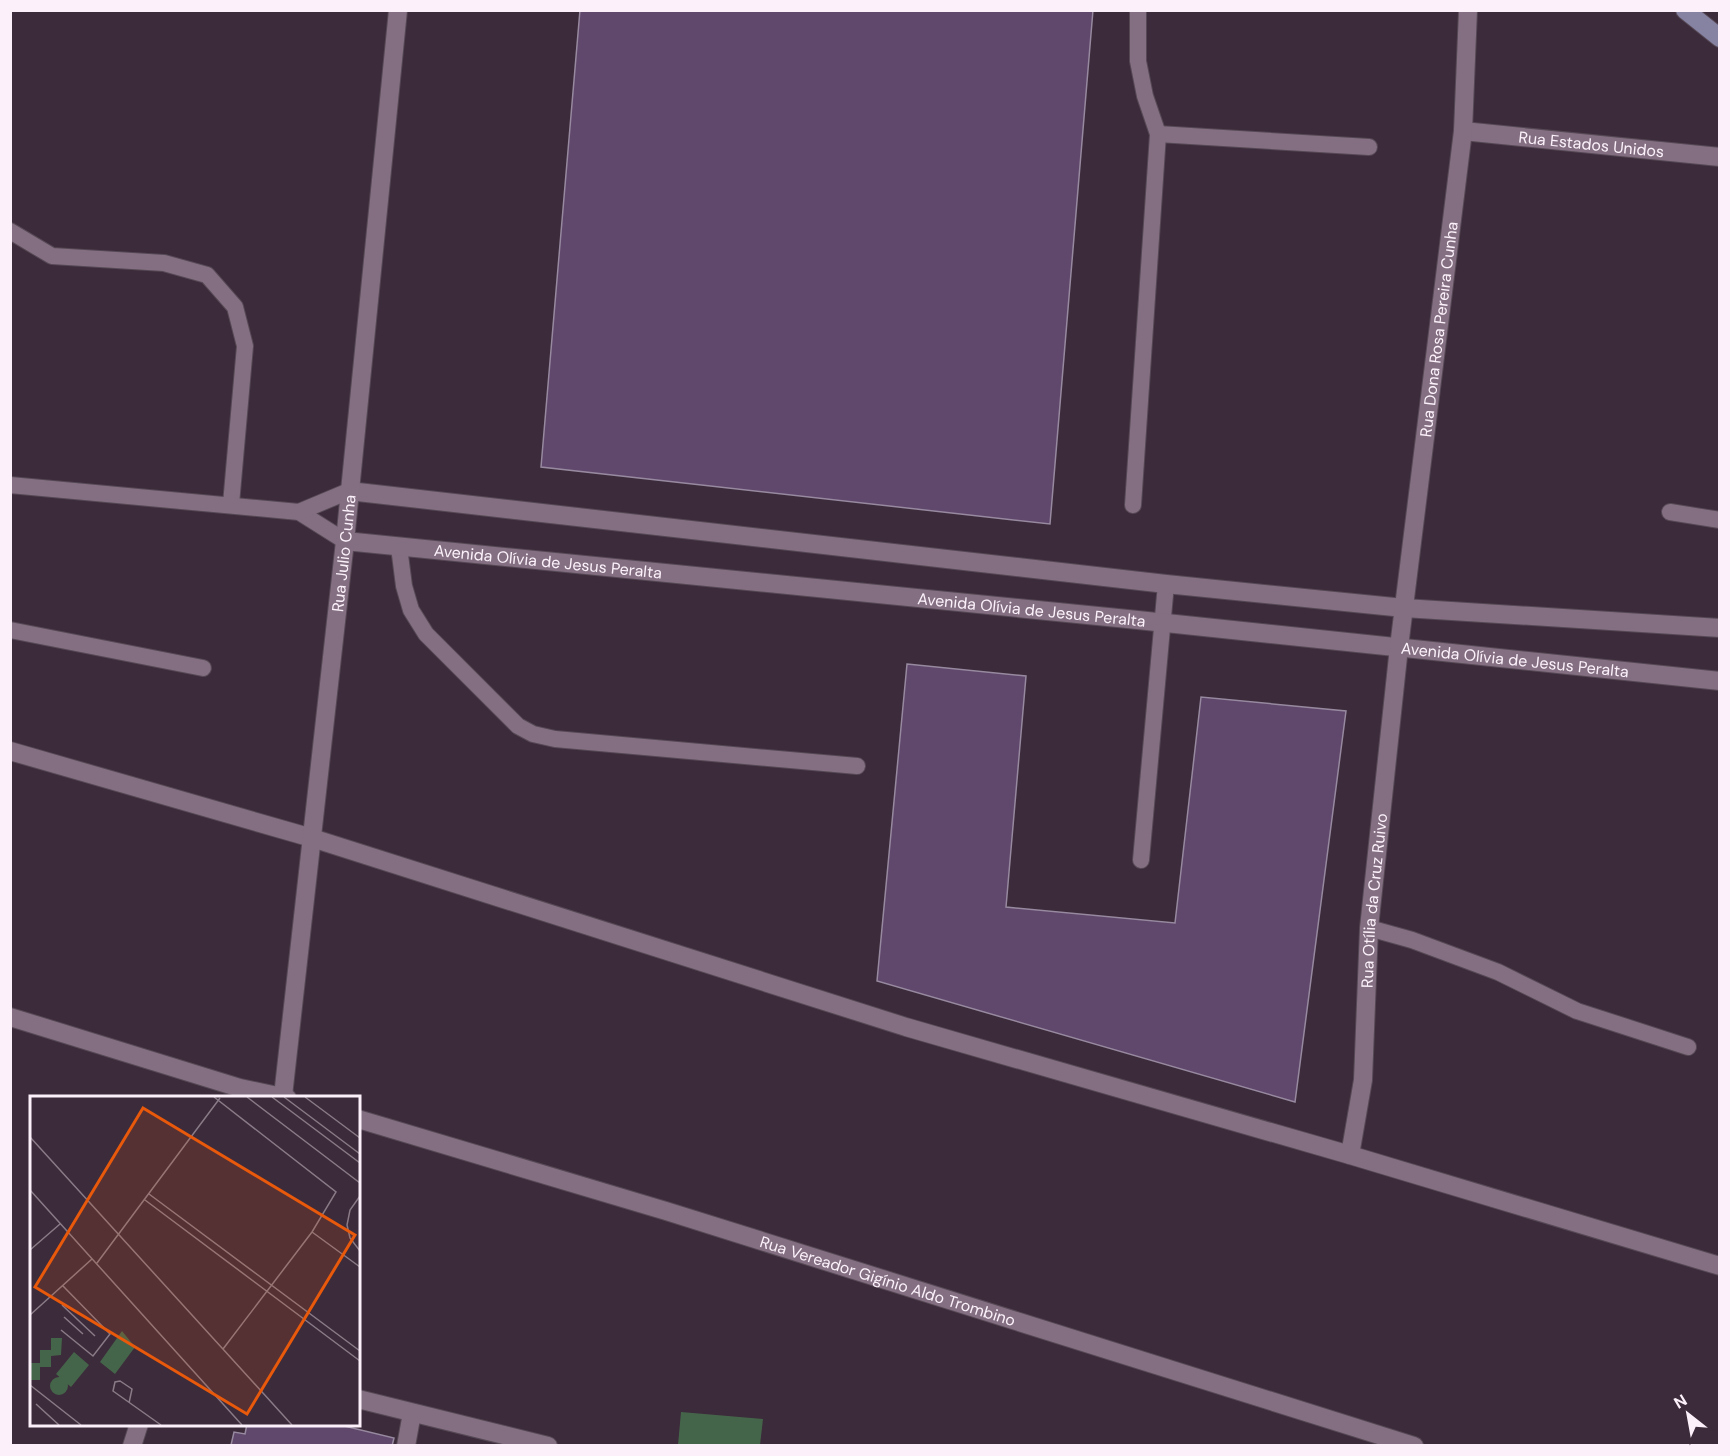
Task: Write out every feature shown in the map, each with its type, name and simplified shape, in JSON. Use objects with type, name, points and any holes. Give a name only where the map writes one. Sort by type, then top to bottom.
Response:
[{"type":"street","name":"Rua Julio Cunha","points":[[285,1096],[345,541],[398,10]]},
{"type":"street","name":"Rua Dona Rosa Pereira Cunha","points":[[1399,647],[1463,131],[1468,10]]},
{"type":"street","points":[[1685,10],[1719,38]]},
{"type":"street","name":"Rua Estados Unidos","points":[[1463,131],[1719,156]]},
{"type":"street","points":[[349,491],[1166,584],[1404,608],[1719,628]]},
{"type":"street","name":"Avenida Olívia de Jesus Peralta","points":[[345,541],[1164,622],[1719,681]]},
{"type":"street","name":"Rua Otília da Cruz Ruivo","points":[[1350,1155],[1363,1080],[1369,928],[1399,647]]},
{"type":"street","points":[[10,751],[312,838],[906,1027],[1719,1263]]},
{"type":"street","points":[[10,1017],[239,1093],[274,1096]]},
{"type":"street","name":"Rua Vereador Gigínio Aldo Trombino","points":[[360,1120],[666,1211],[1414,1446]]},
{"type":"street","points":[[360,1400],[548,1446]]},
{"type":"street","points":[[406,1446],[412,1413]]},
{"type":"street","points":[[132,1446],[139,1426]]},
{"type":"lane","points":[[1132,505],[1158,134],[1145,96],[1138,62],[1138,10]]},
{"type":"lane","points":[[1158,134],[1369,147]]},
{"type":"lane","points":[[10,231],[52,256],[164,263],[207,275],[235,307],[245,346],[231,504]]},
{"type":"lane","points":[[10,485],[299,512],[345,541]]},
{"type":"lane","points":[[299,512],[349,491]]},
{"type":"lane","points":[[1670,512],[1719,520]]},
{"type":"lane","points":[[399,547],[404,586],[411,610],[426,634],[519,726],[533,734],[555,740],[857,766]]},
{"type":"lane","points":[[1141,860],[1166,584]]},
{"type":"lane","points":[[10,630],[203,668]]},
{"type":"lane","points":[[1369,928],[1412,939],[1498,972],[1577,1011],[1688,1047]]},
{"type":"green space","points":[[681,1412],[763,1419],[760,1445],[678,1445]]},
{"type":"building","points":[[580,10],[1093,10],[1050,524],[541,467]]},
{"type":"building","points":[[907,664],[1026,676],[1006,907],[1175,923],[1201,697],[1346,711],[1295,1102],[877,981]]},
{"type":"building","points":[[247,1426],[344,1426],[394,1438],[392,1446],[231,1445],[234,1432],[245,1434]]}]
